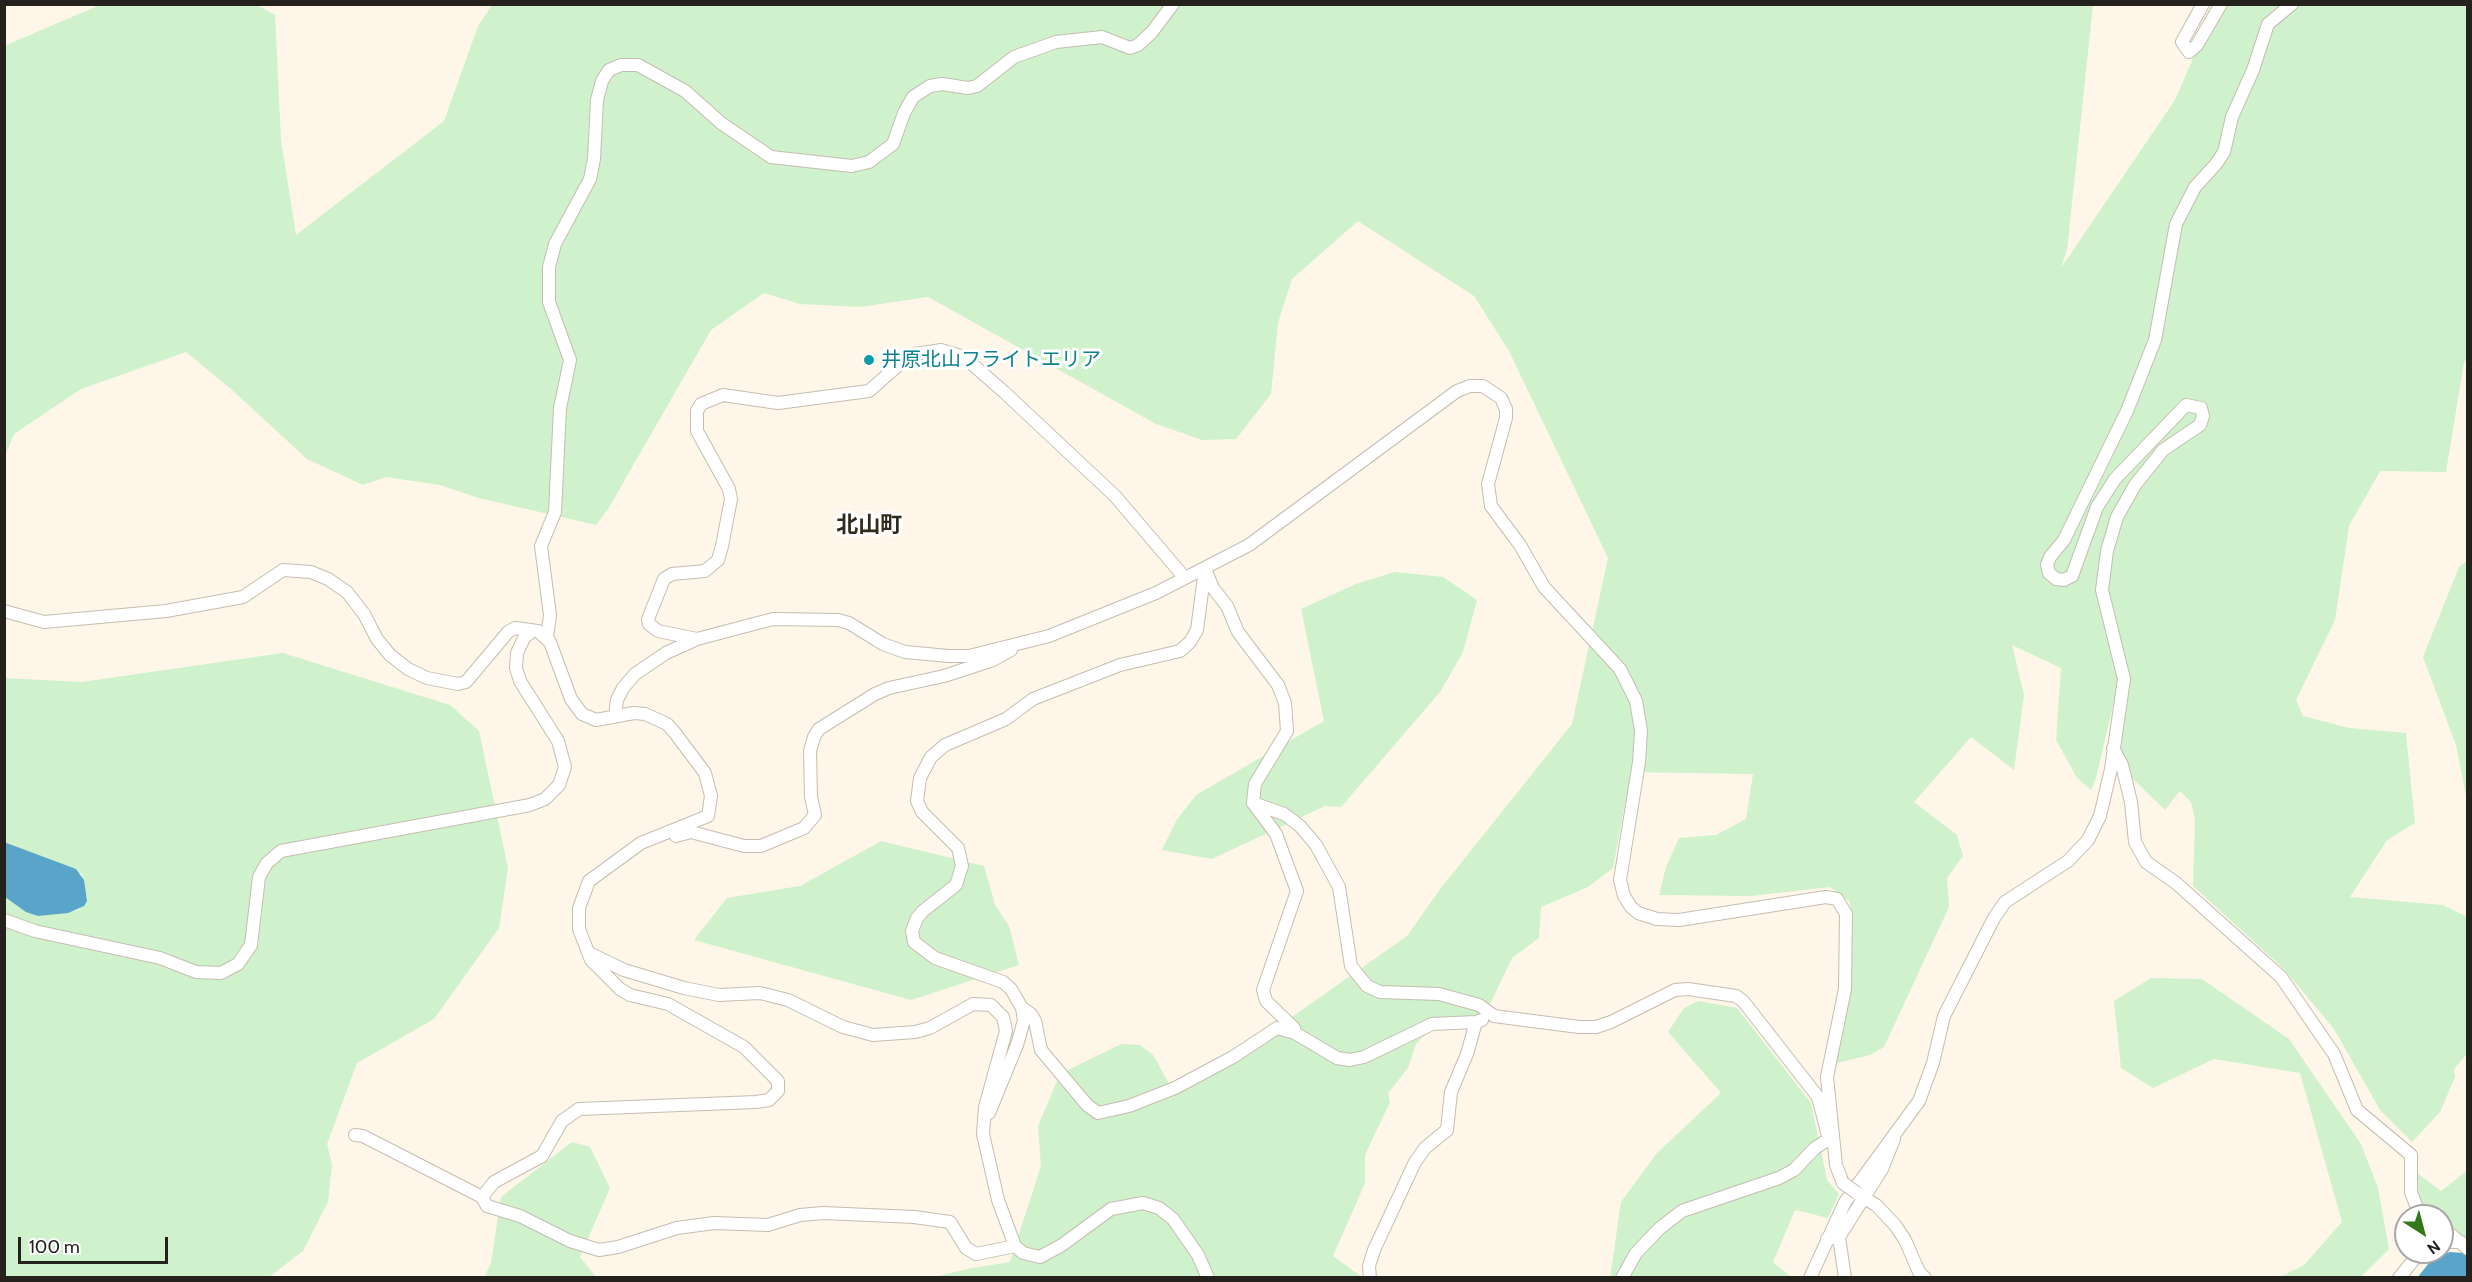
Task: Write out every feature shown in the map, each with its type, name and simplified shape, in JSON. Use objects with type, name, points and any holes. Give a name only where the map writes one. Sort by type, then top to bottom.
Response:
[{"type":"street","points":[[482,1197],[494,1182],[542,1156],[562,1121],[579,1109],[756,1102],[769,1100],[777,1091],[778,1081],[744,1047],[668,1004],[630,995],[591,960],[591,954],[584,941],[578,920],[584,890],[589,881],[632,849],[656,836],[708,816],[711,796],[705,773],[666,724],[645,714],[596,720],[582,714],[576,708],[548,637],[550,615],[541,546],[555,512],[560,408],[570,360],[549,302],[549,267],[555,244],[590,179],[594,159],[597,100],[602,81],[609,70],[621,65],[638,65],[685,91],[721,123],[771,157],[852,166],[869,162],[893,144],[914,97],[930,86],[942,84],[968,88],[978,86],[1014,57],[1056,42],[1102,37],[1130,48],[1138,45],[1152,32],[1173,4]]},
{"type":"street","points":[[2203,4],[2182,42],[2189,52],[2197,45],[2221,4]]},
{"type":"street","points":[[1845,1278],[1833,1238],[1860,1178],[1895,1136],[1919,1101],[1933,1063],[1944,1016],[1994,918],[2006,902],[2068,861],[2088,840],[2100,816],[2123,701],[2124,679],[2102,591],[2107,551],[2117,517],[2135,485],[2163,450],[2200,425],[2204,416],[2201,408],[2186,405],[2115,478],[2097,507],[2072,576],[2064,580],[2056,579],[2049,573],[2047,565],[2050,557],[2064,540],[2127,411],[2155,340],[2176,224],[2194,188],[2224,152],[2224,139],[2253,70],[2268,24],[2292,4]]},
{"type":"street","points":[[697,639],[658,631],[649,624],[648,619],[664,579],[672,574],[705,571],[718,560],[722,546],[731,499],[729,489],[697,431],[697,411],[701,404],[723,395],[778,403],[869,391],[903,361],[914,354],[929,351],[941,350],[964,357],[996,385],[1115,496],[1185,578]]},
{"type":"street","points":[[615,716],[617,700],[623,688],[635,674],[666,652],[697,639],[773,619],[838,620],[849,623],[883,644],[905,652],[969,656],[1049,636],[1205,569],[1249,545],[1457,391],[1470,386],[1483,386],[1494,391],[1501,398],[1506,418],[1488,484],[1491,506],[1520,545],[1544,587],[1620,669],[1636,701],[1641,731],[1639,762],[1620,880],[1624,896],[1638,913],[1657,920],[1679,920],[1826,897],[1837,899],[1846,914],[1845,989],[1827,1077],[1831,1138],[1836,1165],[1843,1183],[1876,1205],[1895,1225],[1905,1240],[1919,1272],[1925,1278]]},
{"type":"street","points":[[1205,569],[1212,588],[1227,606],[1238,632],[1265,666],[1285,703],[1287,731],[1255,784],[1253,803],[1276,834],[1297,891],[1263,990],[1266,1001],[1294,1028],[1294,1033]]},
{"type":"street","points":[[983,1117],[992,1108],[1017,1045],[1024,1020],[1022,1008],[1011,989],[1002,982],[935,958],[914,942],[912,932],[917,918],[956,885],[962,866],[958,848],[922,812],[917,801],[920,778],[931,757],[945,745],[1006,719],[1033,699],[1120,665],[1180,651],[1190,642],[1197,630],[1205,569]]},
{"type":"street","points":[[4,611],[44,622],[166,611],[243,597],[283,570],[311,572],[328,579],[347,592],[364,614],[376,639],[408,669],[427,678],[458,684],[473,677],[508,632],[515,628],[531,632],[538,631],[548,637]]},
{"type":"street","points":[[4,920],[35,931],[160,958],[196,972],[221,973],[238,964],[252,945],[259,877],[267,863],[281,851],[530,805],[545,799],[559,785],[565,766],[558,741],[520,681],[516,668],[517,653],[524,638],[531,632]]},
{"type":"street","points":[[656,836],[660,840],[691,832],[744,846],[761,846],[804,828],[815,816],[811,796],[810,752],[819,729],[875,694],[983,664],[1011,651],[1015,645]]},
{"type":"street","points":[[2113,747],[2122,765],[2132,802],[2135,842],[2146,862],[2176,883],[2281,977],[2334,1054],[2357,1110],[2411,1155],[2411,1192],[2416,1204]]},
{"type":"street","points":[[1253,803],[1284,814],[1300,826],[1316,845],[1339,887],[1351,966],[1367,986],[1380,992],[1458,997],[1479,1005],[1494,1016]]},
{"type":"street","points":[[591,954],[624,970],[684,988],[719,995],[760,993],[788,1000],[843,1028],[873,1035],[915,1032],[930,1028],[973,1004],[992,1005],[1004,1017],[1006,1031],[983,1117],[983,1134],[998,1200],[1015,1246],[1023,1253],[1040,1257],[1062,1245],[1111,1209],[1133,1203],[1143,1203],[1159,1208],[1173,1219],[1198,1255],[1208,1278]]},
{"type":"street","points":[[1022,1008],[1031,1014],[1035,1022],[1041,1050],[1087,1105],[1098,1113],[1130,1106],[1175,1088],[1233,1057],[1277,1028],[1294,1033],[1337,1058],[1350,1060],[1364,1057],[1432,1024],[1476,1023],[1494,1016],[1596,1027],[1675,990],[1688,989],[1736,996],[1743,1001],[1818,1097],[1831,1138]]},
{"type":"street","points":[[1370,1278],[1369,1266],[1374,1250],[1415,1162],[1425,1148],[1447,1130],[1451,1092],[1467,1054],[1476,1023]]},
{"type":"street","points":[[355,1135],[363,1136],[482,1197],[487,1206],[520,1216],[570,1241],[599,1250],[618,1247],[677,1228],[714,1223],[768,1225],[800,1215],[823,1213],[950,1221],[966,1248],[976,1254],[1015,1246]]},
{"type":"street","points":[[1810,1278],[1860,1195],[1890,1154],[1895,1136]]},
{"type":"street","points":[[1622,1278],[1636,1253],[1660,1228],[1682,1211],[1779,1178],[1794,1170],[1815,1148],[1831,1138]]},
{"type":"street","points":[[2399,1278],[2410,1264]]},
{"type":"green space","points":[[100,5],[257,5],[275,15],[281,140],[296,235],[444,121],[478,26],[492,5],[2093,5],[2067,250],[2061,268],[2175,100],[2216,5],[2467,5],[2468,357],[2464,362],[2446,472],[2380,471],[2349,526],[2335,620],[2296,700],[2303,716],[2349,728],[2406,733],[2415,823],[2387,840],[2350,897],[2443,905],[2467,917],[2467,1054],[2454,1069],[2455,1077],[2440,1112],[2412,1142],[2380,1110],[2334,1029],[2284,969],[2193,886],[2195,819],[2191,802],[2180,791],[2165,810],[2132,778],[2121,751],[2128,678],[2123,663],[2096,778],[2091,790],[2077,778],[2056,740],[2061,668],[2012,645],[2024,695],[2014,770],[1971,737],[1914,802],[1957,835],[1963,856],[1947,878],[1949,907],[1884,1047],[1870,1055],[1834,1064],[1850,990],[1852,912],[1849,901],[1830,887],[1751,896],[1659,895],[1666,867],[1679,838],[1716,835],[1746,819],[1753,774],[1631,772],[1613,868],[1588,887],[1541,907],[1539,938],[1512,958],[1491,1002],[1479,1016],[1442,1018],[1416,1044],[1408,1068],[1388,1093],[1390,1102],[1365,1155],[1365,1183],[1333,1256],[1362,1277],[934,1277],[1010,1262],[1041,1166],[1038,1126],[1060,1074],[1121,1044],[1140,1045],[1153,1055],[1173,1091],[1218,1069],[1407,936],[1441,888],[1572,724],[1608,558],[1509,351],[1474,296],[1358,221],[1292,279],[1278,323],[1271,394],[1236,439],[1202,440],[1156,424],[928,297],[860,307],[800,304],[764,293],[711,330],[608,509],[596,525],[479,498],[440,485],[386,477],[363,485],[307,459],[232,390],[186,352],[81,389],[14,434],[5,456],[4,46]]},
{"type":"green space","points":[[2467,561],[2467,801],[2456,745],[2423,657],[2459,567]]},
{"type":"green space","points":[[1395,572],[1443,577],[1477,600],[1463,652],[1440,692],[1341,807],[1325,806],[1212,859],[1162,850],[1176,821],[1196,795],[1324,721],[1301,609],[1356,584]]},
{"type":"green space","points":[[283,653],[450,705],[479,731],[508,868],[499,928],[434,1019],[357,1063],[327,1144],[332,1165],[328,1202],[303,1251],[269,1277],[5,1277],[5,897],[38,916],[78,910],[87,901],[82,874],[5,842],[4,678],[82,682]]},
{"type":"green space","points":[[881,841],[984,866],[995,905],[1009,926],[1019,965],[911,1000],[694,940],[727,898],[800,886]]},
{"type":"green space","points":[[2151,978],[2202,979],[2289,1039],[2361,1144],[2378,1188],[2389,1249],[2361,1277],[2280,1277],[2304,1265],[2342,1222],[2300,1073],[2214,1059],[2153,1088],[2121,1068],[2114,1001]]},
{"type":"green space","points":[[1698,1001],[1737,1008],[1811,1103],[1827,1180],[1839,1194],[1828,1218],[1795,1210],[1773,1262],[1791,1277],[1610,1278],[1621,1202],[1657,1153],[1721,1093],[1668,1032],[1684,1008]]},
{"type":"green space","points":[[572,1142],[590,1147],[610,1188],[580,1257],[596,1277],[484,1278],[491,1263],[501,1197]]},
{"type":"green space","points":[[2467,1171],[2467,1240],[2454,1228],[2454,1204],[2421,1204],[2415,1186],[2416,1172],[2441,1191]]},
{"type":"water","points":[[4,842],[76,869],[84,880],[87,901],[84,906],[68,913],[38,916],[26,912],[5,897]]},
{"type":"water","points":[[2454,1252],[2464,1253],[2467,1256],[2467,1277],[2417,1278],[2428,1264],[2454,1264]]},
{"type":"place","name":"井原北山フライトエリア","points":[[869,360]]},
{"type":"district","name":"北山町","points":[[869,526]]}]
